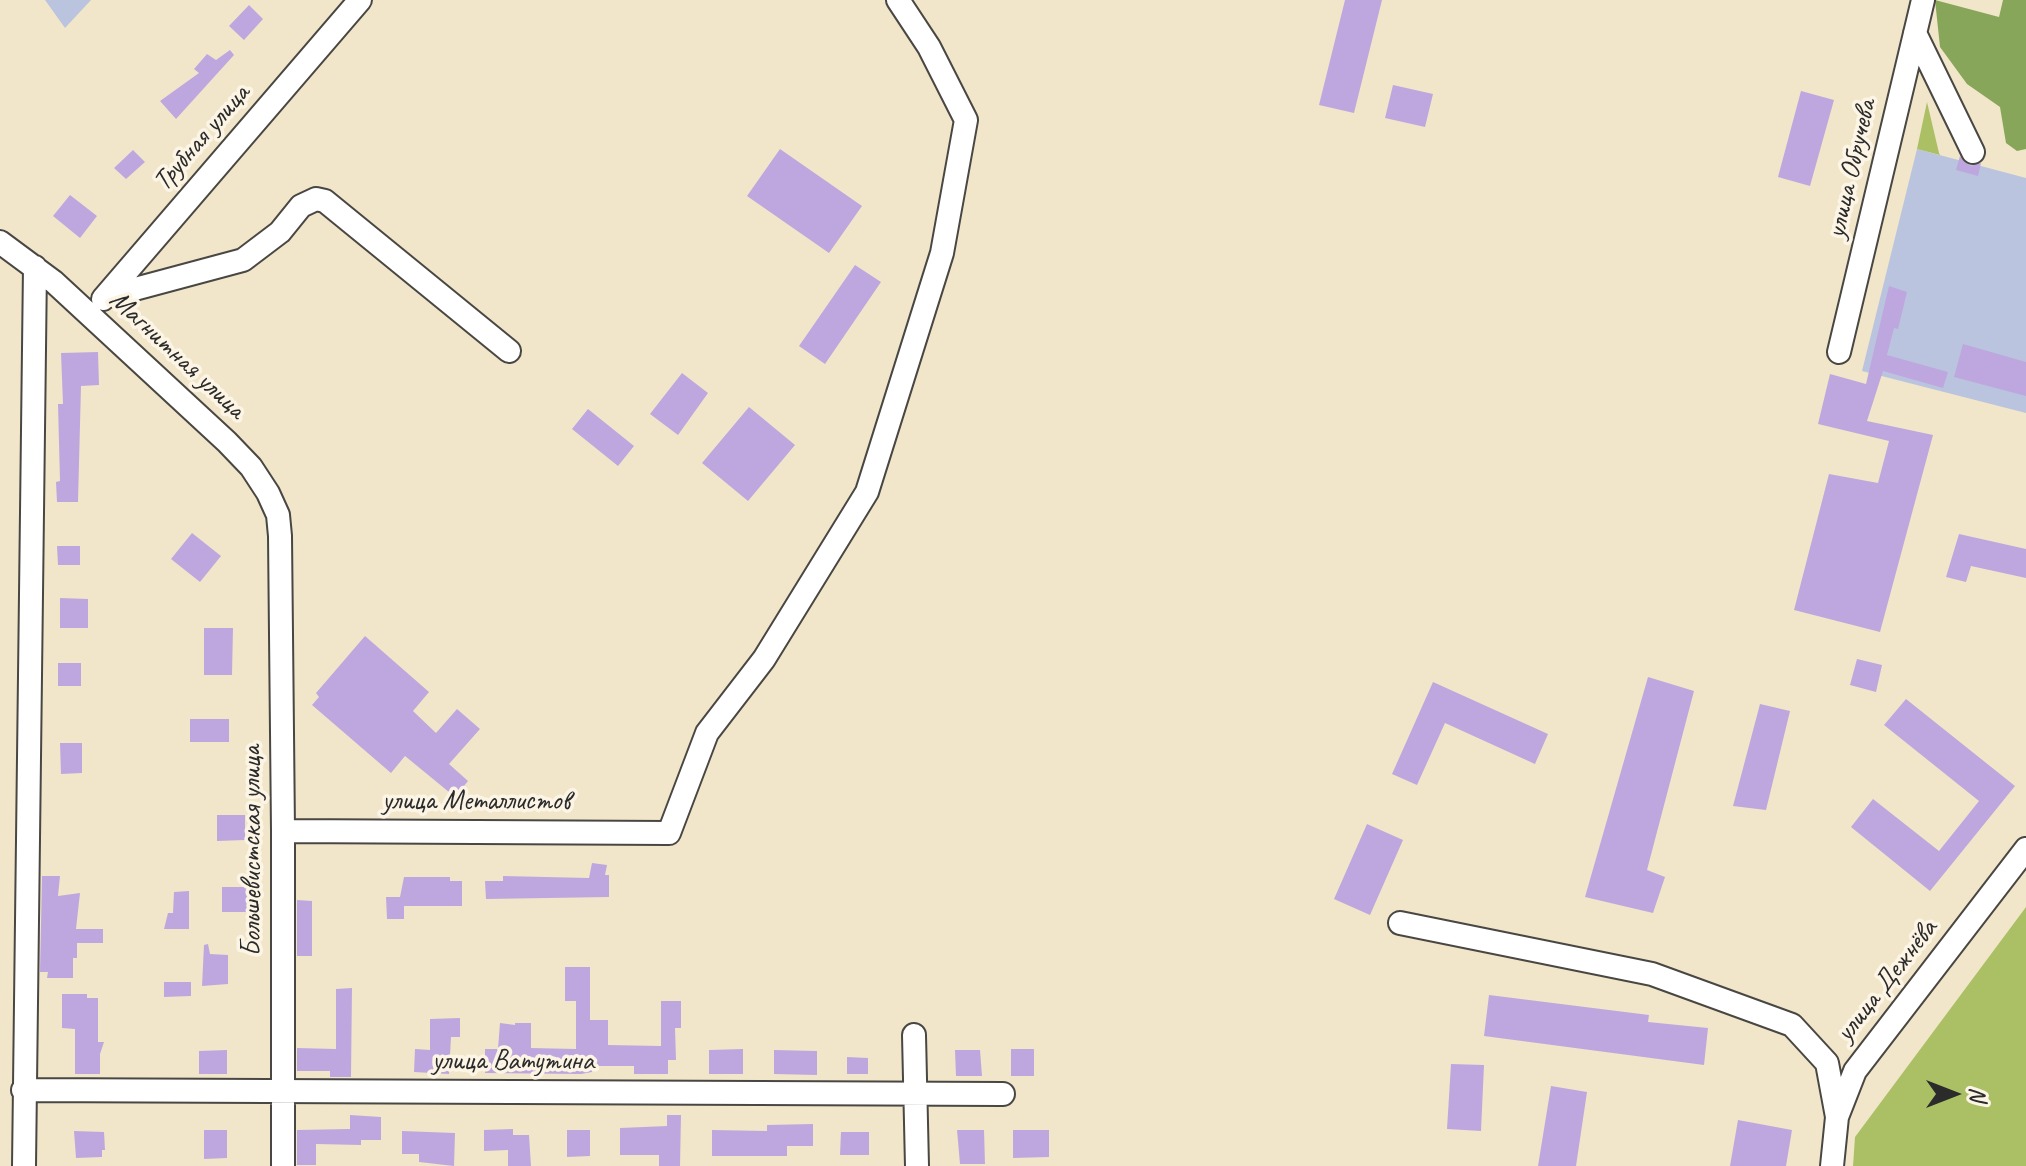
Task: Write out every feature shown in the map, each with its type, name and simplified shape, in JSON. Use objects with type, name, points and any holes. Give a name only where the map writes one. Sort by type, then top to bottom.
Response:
[{"type":"street","name":"Трубная улица","points":[[89,315],[360,0]]},
{"type":"street","name":"улица Металлистов","points":[[283,831],[669,833],[707,733],[764,659],[867,492],[942,253],[966,120],[929,47],[898,0]]},
{"type":"street","name":"улица Обручева","points":[[1839,352],[1923,0]]},
{"type":"street","points":[[1915,33],[1973,152]]},
{"type":"street","points":[[105,297],[243,260],[280,232],[301,206],[316,199],[332,205],[509,351]]},
{"type":"street","name":"Магнитная улица","points":[[0,242],[35,267],[89,315],[251,467],[278,515],[280,536]]},
{"type":"street","points":[[24,1166],[35,267]]},
{"type":"street","name":"Большевистская улица","points":[[280,536],[283,1166]]},
{"type":"street","name":"улица Дежнёва","points":[[1832,1166],[1837,1117],[1855,1071],[2026,849]]},
{"type":"street","points":[[1400,923],[1652,974],[1792,1025],[1827,1063],[1837,1117]]},
{"type":"street","points":[[914,1035],[917,1166]]},
{"type":"street","name":"улица Ватутина","points":[[23,1090],[1003,1094]]},
{"type":"shaded area","points":[[45,0],[91,0],[65,28]]},
{"type":"shaded area","points":[[1917,149],[2026,178],[2026,413],[1862,371]]},
{"type":"green space","points":[[1935,0],[1999,17],[2003,0],[2026,0],[2026,149],[2017,151],[2006,143],[2000,107],[1967,84],[1940,47]]},
{"type":"green space","points":[[1927,102],[1939,153],[1940,155],[1917,149]]},
{"type":"green space","points":[[2026,907],[2026,1166],[1853,1166],[1855,1137]]},
{"type":"building","points":[[1345,0],[1382,0],[1354,113],[1319,105]]},
{"type":"building","points":[[249,5],[263,19],[244,40],[229,26]]},
{"type":"building","points":[[230,50],[234,55],[176,119],[160,101],[199,73],[194,69],[207,54],[216,60]]},
{"type":"building","points":[[1393,85],[1433,94],[1425,127],[1385,118]]},
{"type":"building","points":[[1801,91],[1834,100],[1810,186],[1778,177]]},
{"type":"building","points":[[780,149],[862,206],[829,253],[747,196]]},
{"type":"building","points":[[133,150],[145,162],[126,179],[114,168]]},
{"type":"building","points":[[1960,156],[1971,166],[1981,163],[1978,176],[1956,170]]},
{"type":"building","points":[[70,195],[97,216],[80,238],[53,216]]},
{"type":"building","points":[[855,265],[881,282],[825,364],[799,346]]},
{"type":"building","points":[[1889,286],[1907,292],[1898,329],[1894,328],[1887,355],[1948,372],[1943,388],[1883,371],[1867,421],[1933,435],[1880,632],[1794,610],[1829,474],[1878,483],[1889,441],[1818,424],[1830,374],[1866,384]]},
{"type":"building","points":[[1963,344],[2026,362],[2026,396],[1954,377]]},
{"type":"building","points":[[98,352],[99,385],[81,386],[78,502],[57,502],[56,482],[60,481],[58,404],[63,404],[61,353]]},
{"type":"building","points":[[682,373],[708,393],[678,435],[650,414]]},
{"type":"building","points":[[749,407],[795,445],[748,501],[702,463]]},
{"type":"building","points":[[588,409],[634,446],[618,466],[572,429]]},
{"type":"building","points":[[192,533],[221,556],[200,582],[171,559]]},
{"type":"building","points":[[1959,534],[2026,549],[2026,578],[1971,566],[1966,582],[1946,577]]},
{"type":"building","points":[[57,546],[80,546],[80,565],[58,565]]},
{"type":"building","points":[[60,598],[88,599],[88,628],[60,628]]},
{"type":"building","points":[[204,628],[233,628],[232,675],[204,675]]},
{"type":"building","points":[[365,636],[429,692],[413,711],[436,733],[457,709],[480,729],[449,764],[468,781],[455,797],[405,756],[391,773],[312,705],[319,697],[316,693]]},
{"type":"building","points":[[1857,659],[1882,665],[1876,692],[1850,685]]},
{"type":"building","points":[[58,663],[81,663],[81,686],[58,686]]},
{"type":"building","points":[[1648,677],[1694,691],[1647,870],[1665,877],[1653,913],[1585,897]]},
{"type":"building","points":[[1433,682],[1548,734],[1535,764],[1445,723],[1417,785],[1392,774]]},
{"type":"building","points":[[1906,699],[2015,786],[1930,891],[1851,827],[1873,799],[1939,851],[1979,801],[1884,725]]},
{"type":"building","points":[[1760,704],[1790,711],[1766,810],[1733,806]]},
{"type":"building","points":[[190,719],[229,719],[229,742],[190,742]]},
{"type":"building","points":[[60,743],[82,743],[82,773],[61,774]]},
{"type":"building","points":[[217,815],[245,815],[245,840],[217,841]]},
{"type":"building","points":[[1367,824],[1403,840],[1370,915],[1334,899]]},
{"type":"building","points":[[592,863],[607,865],[605,875],[609,875],[609,897],[486,899],[485,881],[503,881],[503,876],[589,878]]},
{"type":"building","points":[[42,876],[60,876],[58,896],[80,893],[76,929],[103,929],[103,943],[77,943],[73,978],[47,978],[48,972],[40,972]]},
{"type":"building","points":[[404,877],[450,877],[450,881],[462,881],[462,906],[404,906],[404,919],[387,919],[386,897],[400,897]]},
{"type":"building","points":[[222,887],[249,887],[249,912],[222,912]]},
{"type":"building","points":[[189,891],[189,929],[164,929],[168,913],[173,913],[174,892]]},
{"type":"building","points":[[297,900],[312,901],[312,956],[297,956]]},
{"type":"building","points":[[208,944],[210,954],[228,955],[228,984],[202,986],[204,945]]},
{"type":"building","points":[[565,967],[590,967],[590,1020],[608,1020],[608,1045],[661,1046],[661,1001],[681,1001],[681,1028],[675,1028],[676,1060],[668,1060],[668,1074],[634,1074],[634,1066],[592,1066],[592,1072],[581,1074],[485,1073],[485,1049],[498,1049],[500,1023],[531,1023],[531,1048],[576,1049],[576,1001],[565,1001]]},
{"type":"building","points":[[164,982],[191,982],[191,996],[164,997]]},
{"type":"building","points":[[352,988],[351,1077],[330,1077],[330,1071],[297,1071],[297,1048],[336,1049],[336,989]]},
{"type":"building","points":[[62,994],[87,994],[87,998],[98,998],[98,1042],[104,1042],[100,1054],[100,1074],[75,1074],[75,1029],[62,1028]]},
{"type":"building","points":[[1489,995],[1649,1015],[1648,1022],[1708,1028],[1704,1065],[1484,1036]]},
{"type":"building","points":[[460,1018],[460,1037],[451,1037],[449,1074],[414,1072],[415,1049],[430,1050],[430,1019]]},
{"type":"building","points":[[743,1049],[743,1074],[709,1074],[709,1050]]},
{"type":"building","points":[[1011,1049],[1034,1049],[1034,1076],[1011,1076]]},
{"type":"building","points":[[227,1050],[227,1074],[199,1074],[199,1051]]},
{"type":"building","points":[[774,1050],[817,1051],[817,1075],[774,1074]]},
{"type":"building","points":[[955,1050],[980,1050],[982,1076],[956,1076]]},
{"type":"building","points":[[847,1057],[868,1058],[868,1074],[847,1074]]},
{"type":"building","points":[[1451,1064],[1484,1065],[1481,1131],[1447,1129]]},
{"type":"building","points":[[1551,1086],[1587,1092],[1576,1166],[1538,1166]]},
{"type":"building","points":[[350,1115],[381,1117],[381,1140],[361,1140],[361,1145],[316,1144],[316,1165],[297,1165],[297,1130],[350,1129]]},
{"type":"building","points":[[667,1115],[681,1115],[680,1166],[659,1166],[659,1155],[620,1155],[620,1128],[667,1126]]},
{"type":"building","points":[[1738,1120],[1792,1130],[1786,1166],[1730,1166]]},
{"type":"building","points":[[813,1124],[813,1146],[787,1146],[787,1156],[712,1156],[712,1130],[767,1131],[767,1125]]},
{"type":"building","points":[[513,1129],[513,1135],[529,1135],[531,1166],[508,1166],[508,1150],[484,1151],[484,1130]]},
{"type":"building","points":[[204,1130],[227,1130],[227,1158],[204,1159]]},
{"type":"building","points":[[567,1130],[590,1130],[590,1156],[567,1157]]},
{"type":"building","points":[[957,1130],[984,1130],[985,1164],[960,1164]]},
{"type":"building","points":[[1013,1130],[1049,1130],[1049,1157],[1013,1158]]},
{"type":"building","points":[[74,1131],[104,1132],[105,1150],[102,1150],[102,1157],[76,1158]]},
{"type":"building","points":[[402,1131],[455,1133],[454,1166],[419,1162],[419,1154],[402,1154]]},
{"type":"building","points":[[841,1132],[869,1132],[869,1155],[840,1155]]}]
